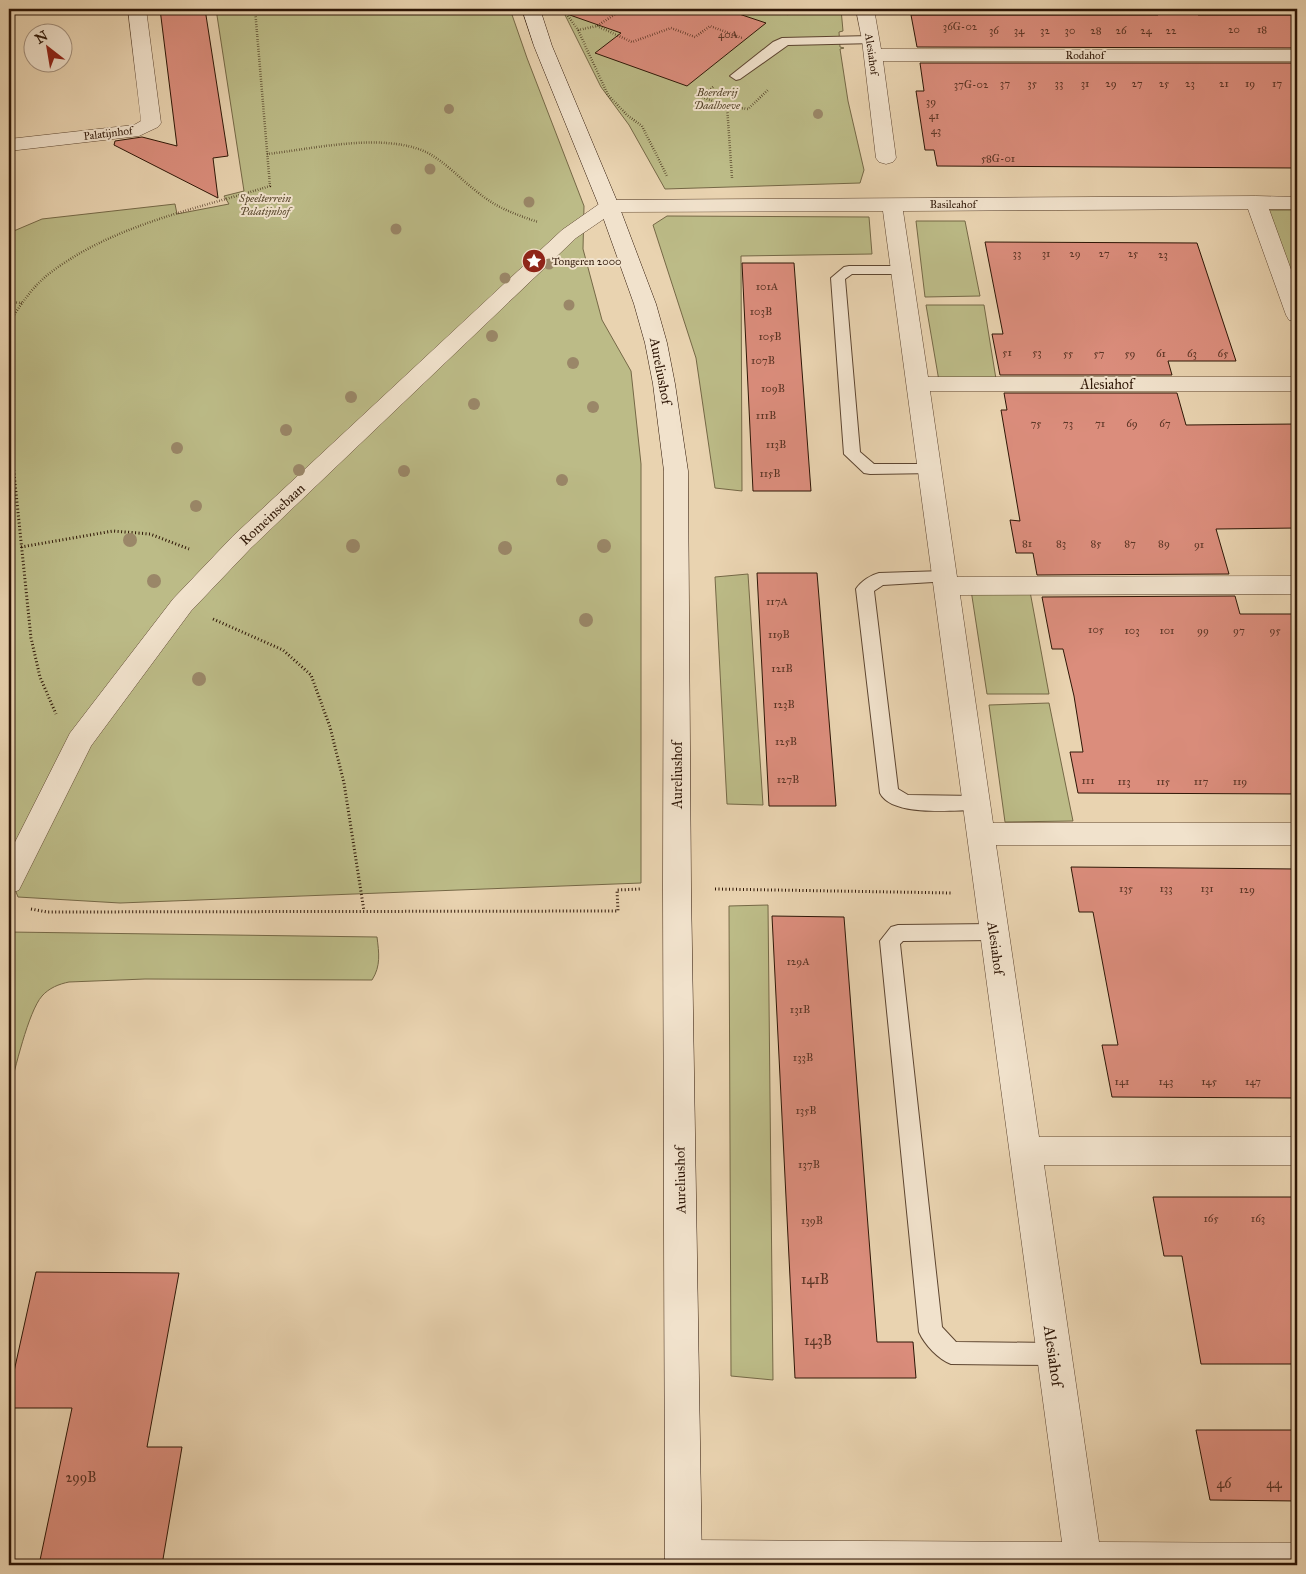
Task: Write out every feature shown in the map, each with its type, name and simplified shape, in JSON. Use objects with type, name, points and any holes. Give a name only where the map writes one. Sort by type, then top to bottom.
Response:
[{"type":"street","name":"Palatijnhof","points":[[9,145],[139,130],[150,123],[137,9]]},
{"type":"street","name":"Aureliushof","points":[[531,9],[543,46],[608,206],[645,304],[656,343],[671,426],[676,471],[677,888],[684,1562]]},
{"type":"street","name":"Alesiahof","points":[[865,9],[872,47],[886,158]]},
{"type":"street","name":"Rodahof","points":[[872,47],[1297,56]]},
{"type":"street","points":[[1256,202],[1297,315]]},
{"type":"street","name":"Basileahof","points":[[608,206],[1297,203]]},
{"type":"street","name":"Alesiahof","points":[[892,204],[1082,1560]]},
{"type":"street","name":"Romeinsebaan","points":[[9,882],[80,740],[182,605],[242,542],[569,234],[608,206]]},
{"type":"street","name":"Alesiahof","points":[[917,384],[1297,384]]},
{"type":"street","points":[[945,582],[1297,585]]},
{"type":"street","points":[[980,834],[1297,834]]},
{"type":"street","points":[[1025,1151],[1297,1151]]},
{"type":"street","points":[[684,1562],[1082,1560],[1297,1562]]},
{"type":"lane","points":[[736,76],[772,48],[786,41],[796,40],[872,47]]},
{"type":"lane","points":[[901,270],[849,270],[838,278],[852,454],[870,469],[929,469]]},
{"type":"lane","points":[[945,582],[879,579],[865,589],[889,793],[904,802],[976,802]]},
{"type":"lane","points":[[994,932],[898,933],[890,941],[931,1332],[951,1353],[1054,1354]]},
{"type":"path","points":[[9,322],[22,303],[50,273],[98,244],[156,222],[270,186],[255,9]]},
{"type":"path","points":[[578,30],[597,26],[623,9]]},
{"type":"path","points":[[566,12],[578,30],[608,95],[642,126],[670,182]]},
{"type":"path","points":[[597,26],[632,42],[671,28],[696,37],[710,26],[772,48]]},
{"type":"path","points":[[732,183],[727,106],[748,109],[770,89],[736,76]]},
{"type":"path","points":[[267,154],[370,143],[412,146],[426,152],[450,169],[490,202],[512,213],[569,234]]},
{"type":"path","points":[[9,302],[22,303]]},
{"type":"path","points":[[9,425],[28,615],[35,660],[44,692],[57,714],[80,740]]},
{"type":"path","points":[[21,547],[113,531],[150,534],[224,561]]},
{"type":"path","points":[[182,605],[283,650],[311,676],[330,727],[344,784],[364,912]]},
{"type":"path","points":[[28,908],[47,912],[618,911],[617,890],[677,888],[989,894]]},
{"type":"green space","name":"Speelterrein Palatijnhof","points":[[216,9],[510,9],[584,206],[583,249],[602,320],[631,371],[641,464],[641,883],[120,903],[18,897],[9,874],[9,233],[42,219],[175,204],[177,214],[229,204],[224,196],[244,191]]},
{"type":"green space","name":"Boerderij Daalhoeve","points":[[562,9],[841,9],[843,31],[839,32],[840,47],[844,48],[840,49],[848,101],[864,170],[860,183],[665,189],[629,125],[601,87]]},
{"type":"green space","points":[[1266,210],[1297,210],[1297,290]]},
{"type":"green space","points":[[667,216],[869,217],[872,254],[741,256],[742,491],[715,488],[696,358],[653,225]]},
{"type":"green space","points":[[916,221],[965,221],[980,296],[925,297]]},
{"type":"green space","points":[[926,305],[984,305],[996,379],[939,381]]},
{"type":"green space","points":[[748,574],[763,805],[727,804],[715,577]]},
{"type":"green space","points":[[1029,586],[1049,694],[987,694],[971,590]]},
{"type":"green space","points":[[1049,703],[1073,821],[1005,822],[989,705]]},
{"type":"green space","points":[[768,905],[773,1380],[731,1376],[729,906]]},
{"type":"green space","points":[[9,932],[377,937],[379,959],[377,970],[372,980],[145,979],[69,982],[58,985],[42,996],[37,1004],[22,1042],[9,1092]]},
{"type":"building","points":[[160,9],[205,9],[228,156],[213,158],[218,198],[114,145],[115,141],[142,137],[177,146]]},
{"type":"building","points":[[567,9],[724,9],[766,23],[687,86],[595,53],[621,33],[567,14]]},
{"type":"building","points":[[1156,11],[1197,11],[1198,15],[1297,15],[1297,48],[917,47],[911,15],[1158,15]]},
{"type":"building","points":[[920,63],[1297,63],[1297,168],[937,166],[934,150],[925,150],[916,91],[924,91]]},
{"type":"building","points":[[985,242],[1197,243],[1236,361],[1168,361],[1172,375],[1000,375],[992,334],[1003,334]]},
{"type":"building","points":[[742,263],[794,263],[811,491],[753,491]]},
{"type":"building","points":[[1004,393],[1177,393],[1186,425],[1297,424],[1297,528],[1216,529],[1229,574],[1037,575],[1033,553],[1016,553],[1010,520],[1020,521],[1001,410],[1007,410]]},
{"type":"building","points":[[757,573],[817,573],[836,806],[769,806]]},
{"type":"building","points":[[1235,596],[1240,614],[1297,614],[1297,794],[1078,793],[1070,752],[1083,752],[1074,696],[1063,649],[1052,649],[1042,597]]},
{"type":"building","points":[[1071,867],[1297,869],[1297,1098],[1112,1097],[1102,1045],[1118,1045],[1093,912],[1079,912]]},
{"type":"building","points":[[772,916],[844,917],[877,1342],[913,1342],[916,1378],[795,1378]]},
{"type":"building","points":[[1153,1197],[1297,1197],[1297,1364],[1201,1364],[1182,1256],[1164,1256]]},
{"type":"building","points":[[36,1272],[179,1273],[147,1447],[182,1447],[162,1565],[39,1565],[72,1408],[9,1408],[9,1394]]},
{"type":"building","points":[[1196,1430],[1297,1430],[1297,1501],[1210,1500]]},
{"type":"place","name":"Tongeren 2000","points":[[534,261]]}]
